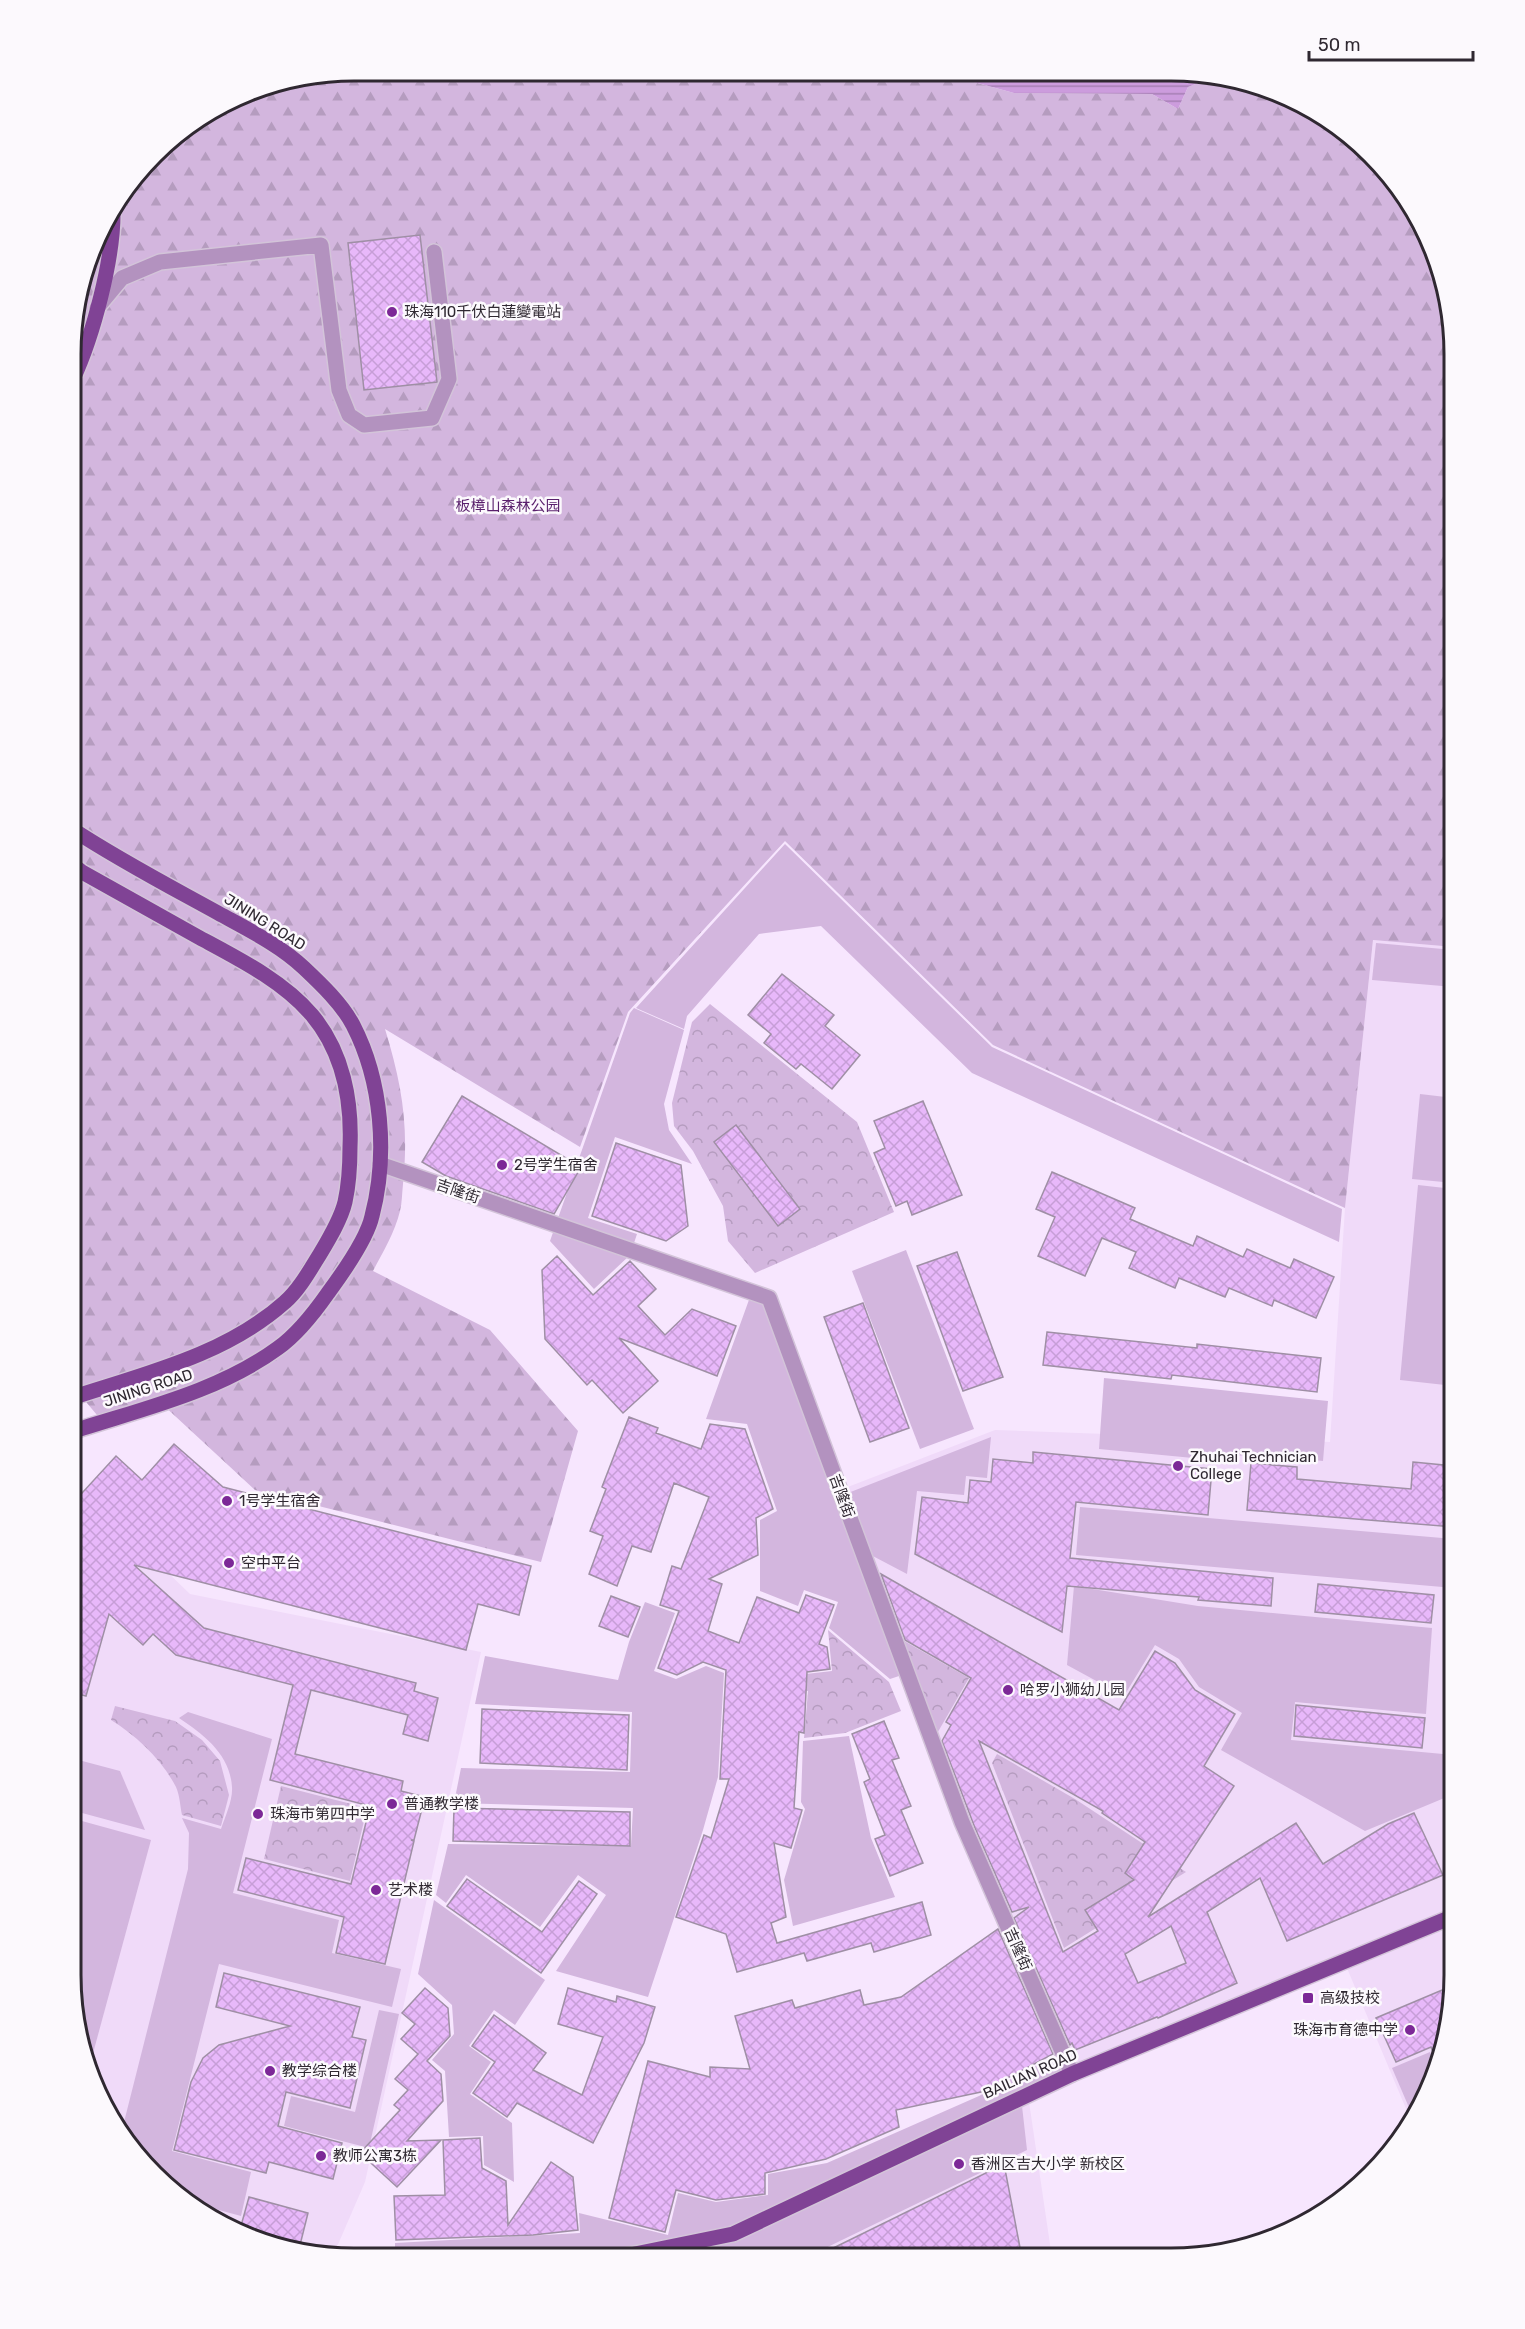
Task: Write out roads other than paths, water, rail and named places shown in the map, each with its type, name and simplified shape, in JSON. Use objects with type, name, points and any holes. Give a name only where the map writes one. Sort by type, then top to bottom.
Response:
[{"type":"main road","points":[[81,361],[97,308],[114,234],[114,225]]},
{"type":"main road","name":"JINING ROAD","points":[[81,835],[263,938],[303,967],[330,994],[352,1023],[370,1066],[378,1114],[380,1164],[372,1218],[347,1267],[314,1314],[280,1347],[246,1369],[208,1387],[81,1429]]},
{"type":"main road","name":"JINING ROAD","points":[[81,871],[249,965],[284,990],[312,1015],[341,1066],[351,1131],[350,1170],[345,1203],[316,1260],[287,1301],[259,1323],[220,1345],[176,1363],[81,1395]]},
{"type":"main road","name":"BAILIAN ROAD","points":[[673,2248],[733,2234],[1072,2074],[1444,1920]]},
{"type":"lane","points":[[97,308],[122,278],[160,262],[321,245],[339,390],[349,415],[363,424],[432,418],[449,379],[434,252]]},
{"type":"lane","name":"吉隆街","points":[[380,1164],[769,1298],[963,1822],[1072,2074]]},
{"type":"place","name":"珠海110千伏白蓮變電站","points":[[392,312]]},
{"type":"place","name":"2号学生宿舍","points":[[502,1165]]},
{"type":"place","name":"Zhuhai Technician College","points":[[1178,1466]]},
{"type":"place","name":"1号学生宿舍","points":[[227,1501]]},
{"type":"place","name":"空中平台","points":[[229,1563]]},
{"type":"place","name":"哈罗小狮幼儿园","points":[[1008,1690]]},
{"type":"place","name":"普通教学楼","points":[[392,1804]]},
{"type":"place","name":"珠海市第四中学","points":[[258,1814]]},
{"type":"place","name":"艺术楼","points":[[376,1890]]},
{"type":"place","name":"高级技校","points":[[1308,1998]]},
{"type":"place","name":"珠海市育德中学","points":[[1410,2030]]},
{"type":"place","name":"教学综合楼","points":[[270,2071]]},
{"type":"place","name":"教师公寓3栋","points":[[321,2156]]},
{"type":"place","name":"香洲区吉大小学 新校区","points":[[959,2164]]},
{"type":"park label","name":"板樟山森林公园","points":[[508,506]]}]
